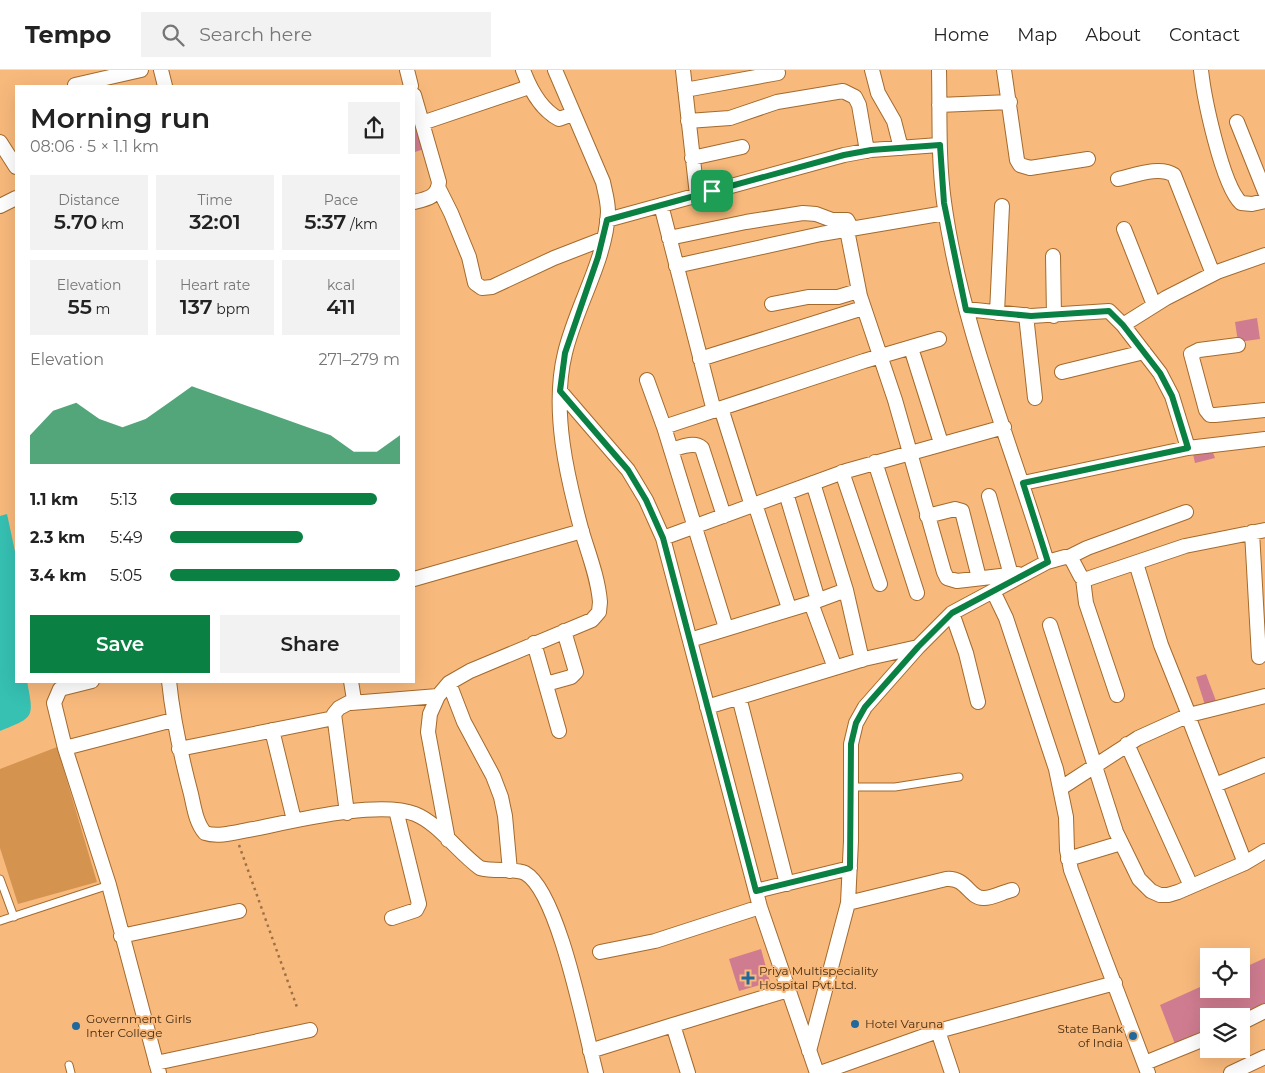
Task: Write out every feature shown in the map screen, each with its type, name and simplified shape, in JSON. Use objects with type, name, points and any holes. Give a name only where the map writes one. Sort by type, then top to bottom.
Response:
[{"type":"street","points":[[75,85],[141,70]]},
{"type":"street","points":[[161,70],[164,85]]},
{"type":"street","points":[[523,70],[529,87],[548,113],[559,119],[573,114]]},
{"type":"street","points":[[448,840],[428,732],[430,714],[438,696],[449,683],[470,671],[592,620],[599,612],[600,592],[582,531],[564,447],[560,391],[565,353],[603,239],[607,220],[607,200],[603,182],[555,70]]},
{"type":"street","points":[[683,70],[697,195]]},
{"type":"street","points":[[872,70],[878,93],[894,121],[901,148]]},
{"type":"street","points":[[939,70],[940,145],[946,213],[966,310],[1048,562]]},
{"type":"street","points":[[1004,70],[1020,164],[1030,168],[1088,159]]},
{"type":"street","points":[[1201,70],[1207,114],[1233,190],[1241,204],[1252,204],[1265,200]]},
{"type":"street","points":[[686,90],[778,73]]},
{"type":"street","points":[[422,123],[529,87]]},
{"type":"street","points":[[688,121],[730,118],[777,102],[843,91],[855,97],[859,104],[867,150]]},
{"type":"street","points":[[415,98],[439,182],[439,189],[469,257],[475,283],[482,288],[492,287],[554,258],[603,239]]},
{"type":"street","points":[[939,105],[1010,102]]},
{"type":"street","points":[[1237,122],[1265,192]]},
{"type":"street","points":[[607,220],[844,155],[867,150],[940,145]]},
{"type":"street","points":[[1,147],[15,166]]},
{"type":"street","points":[[692,158],[742,147]]},
{"type":"street","points":[[1118,179],[1157,171],[1166,171],[1174,175],[1213,274]]},
{"type":"street","points":[[415,202],[427,199],[439,189]]},
{"type":"street","points":[[0,206],[15,198]]},
{"type":"street","points":[[661,205],[700,359],[754,505],[789,608]]},
{"type":"street","points":[[997,313],[1002,206]]},
{"type":"street","points":[[669,238],[746,222],[803,213],[816,214],[832,220],[845,220],[850,229],[858,291],[895,400],[908,452],[947,578],[958,581],[1026,573]]},
{"type":"street","points":[[676,266],[753,247],[946,213]]},
{"type":"street","points":[[1124,229],[1154,305]]},
{"type":"street","points":[[1123,325],[1154,305],[1213,274],[1265,255]]},
{"type":"street","points":[[1053,256],[1054,316]]},
{"type":"street","points":[[772,304],[808,297],[838,297],[858,291]]},
{"type":"street","points":[[700,359],[863,308]]},
{"type":"street","points":[[966,310],[1054,316],[1109,311],[1123,325],[1160,373],[1172,396],[1188,448]]},
{"type":"street","points":[[1026,315],[1036,398]]},
{"type":"street","points":[[664,427],[939,339]]},
{"type":"street","points":[[1238,345],[1199,350],[1191,354],[1206,410],[1210,414],[1215,415],[1265,410]]},
{"type":"street","points":[[911,348],[941,443]]},
{"type":"street","points":[[1062,372],[1144,352]]},
{"type":"street","points":[[647,380],[664,427],[726,628]]},
{"type":"street","points":[[560,391],[628,470],[646,500],[663,538],[760,907],[818,1073],[938,1031],[1115,983]]},
{"type":"street","points":[[663,538],[842,472],[908,452],[1004,427]]},
{"type":"street","points":[[1023,483],[1188,448],[1265,439]]},
{"type":"street","points":[[671,450],[693,444],[702,448],[724,516]]},
{"type":"street","points":[[875,462],[917,593]]},
{"type":"street","points":[[842,472],[880,584]]},
{"type":"street","points":[[813,483],[846,590],[862,660]]},
{"type":"street","points":[[786,493],[835,668]]},
{"type":"street","points":[[988,496],[1011,575]]},
{"type":"street","points":[[927,516],[955,509],[962,511],[979,578]]},
{"type":"street","points":[[810,1051],[848,903],[851,744],[856,723],[865,707],[918,647],[952,613],[1048,562],[1069,557],[1086,548],[1186,512]]},
{"type":"street","points":[[415,580],[582,531]]},
{"type":"street","points":[[1083,579],[1087,580],[1185,546],[1259,531],[1259,657]]},
{"type":"street","points":[[1069,557],[1074,560],[1083,579],[1086,603],[1117,696]]},
{"type":"street","points":[[1136,562],[1162,645],[1245,863]]},
{"type":"street","points":[[690,640],[789,608],[815,602],[846,590]]},
{"type":"street","points":[[993,591],[1006,618],[1061,788],[1066,817],[1068,859],[1091,927],[1115,983],[1146,1068],[1200,1041]]},
{"type":"street","points":[[952,613],[966,653],[978,702]]},
{"type":"street","points":[[1050,625],[1121,843],[1139,878],[1152,891],[1168,895],[1245,863],[1265,851]]},
{"type":"street","points":[[546,684],[571,677],[576,672],[564,631]]},
{"type":"street","points":[[534,643],[559,731]]},
{"type":"street","points":[[707,707],[862,660],[918,647]]},
{"type":"street","points":[[84,683],[60,689],[54,703],[65,748],[108,885],[158,1068],[310,1030]]},
{"type":"street","points":[[172,683],[172,720],[179,749],[201,829],[211,835],[294,820],[348,813],[396,810],[417,815],[480,868],[524,872],[547,900],[558,925],[596,1073]]},
{"type":"street","points":[[351,683],[354,695],[351,703]]},
{"type":"street","points":[[449,683],[464,722],[493,776],[501,797],[505,816],[510,871]]},
{"type":"street","points":[[348,813],[334,718],[339,708],[351,703],[438,696]]},
{"type":"street","points":[[1061,788],[1127,744],[1189,716],[1265,696]]},
{"type":"street","points":[[739,697],[787,884]]},
{"type":"street","points":[[179,749],[334,718]]},
{"type":"street","points":[[65,748],[172,720]]},
{"type":"street","points":[[272,730],[294,820]]},
{"type":"street","points":[[1127,744],[1190,886]]},
{"type":"street","points":[[1215,785],[1265,765]]},
{"type":"street","points":[[392,918],[416,910],[419,904],[396,810]]},
{"type":"street","points":[[1068,859],[1121,843]]},
{"type":"street","points":[[756,891],[850,868]]},
{"type":"street","points":[[848,903],[946,879],[958,879],[974,894],[984,898],[1012,890]]},
{"type":"street","points":[[600,952],[655,941],[760,907]]},
{"type":"street","points":[[121,936],[239,911]]},
{"type":"street","points":[[590,1051],[788,990]]},
{"type":"street","points":[[1250,1018],[1265,1011]]},
{"type":"street","points":[[673,1025],[688,1073]]},
{"type":"street","points":[[938,1031],[952,1073]]},
{"type":"street","points":[[1231,1073],[1265,1057]]},
{"type":"lane","points":[[851,787],[895,787],[959,777]]},
{"type":"lane","points":[[0,879],[14,917]]},
{"type":"lane","points":[[0,921],[108,885]]},
{"type":"lane","points":[[69,1065],[71,1073]]},
{"type":"path","points":[[234,832],[298,1010]]},
{"type":"shaded area","points":[[57,747],[97,882],[18,904],[0,848],[0,769]]},
{"type":"water","points":[[7,514],[15,551],[15,683],[27,683],[31,709],[26,719],[0,731],[0,516]]},
{"type":"building","points":[[415,118],[427,148],[415,152]]},
{"type":"building","points":[[1257,318],[1260,339],[1238,342],[1235,322]]},
{"type":"building","points":[[1212,450],[1215,458],[1195,463],[1193,454]]},
{"type":"building","points":[[1206,674],[1216,701],[1205,705],[1196,677]]},
{"type":"building","points":[[761,949],[770,982],[739,991],[729,959]]},
{"type":"building","points":[[1265,958],[1265,1003],[1250,1010],[1200,1008],[1200,1032],[1175,1044],[1160,1005],[1200,987],[1200,998],[1250,998],[1250,965]]},
{"type":"place","name":"Priya Multispeciality Hospital Pvt.Ltd.","points":[[748,978]]},
{"type":"place","name":"Hotel Varuna","points":[[855,1024]]},
{"type":"place","name":"Government Girls Inter College","points":[[76,1026]]},
{"type":"place","name":"State Bank of India","points":[[1133,1036]]},
{"type":"route","points":[[940,145],[940,168],[944,203],[952,250],[966,310],[1031,316],[1056,316],[1109,311],[1123,325],[1160,373],[1172,396],[1188,448],[1023,483],[1048,562],[952,613],[918,647],[865,707],[856,723],[851,744],[850,868],[756,891],[663,538],[646,500],[628,470],[560,391],[565,353],[598,257],[607,220],[712,191],[844,155],[871,150],[940,145]]}]
